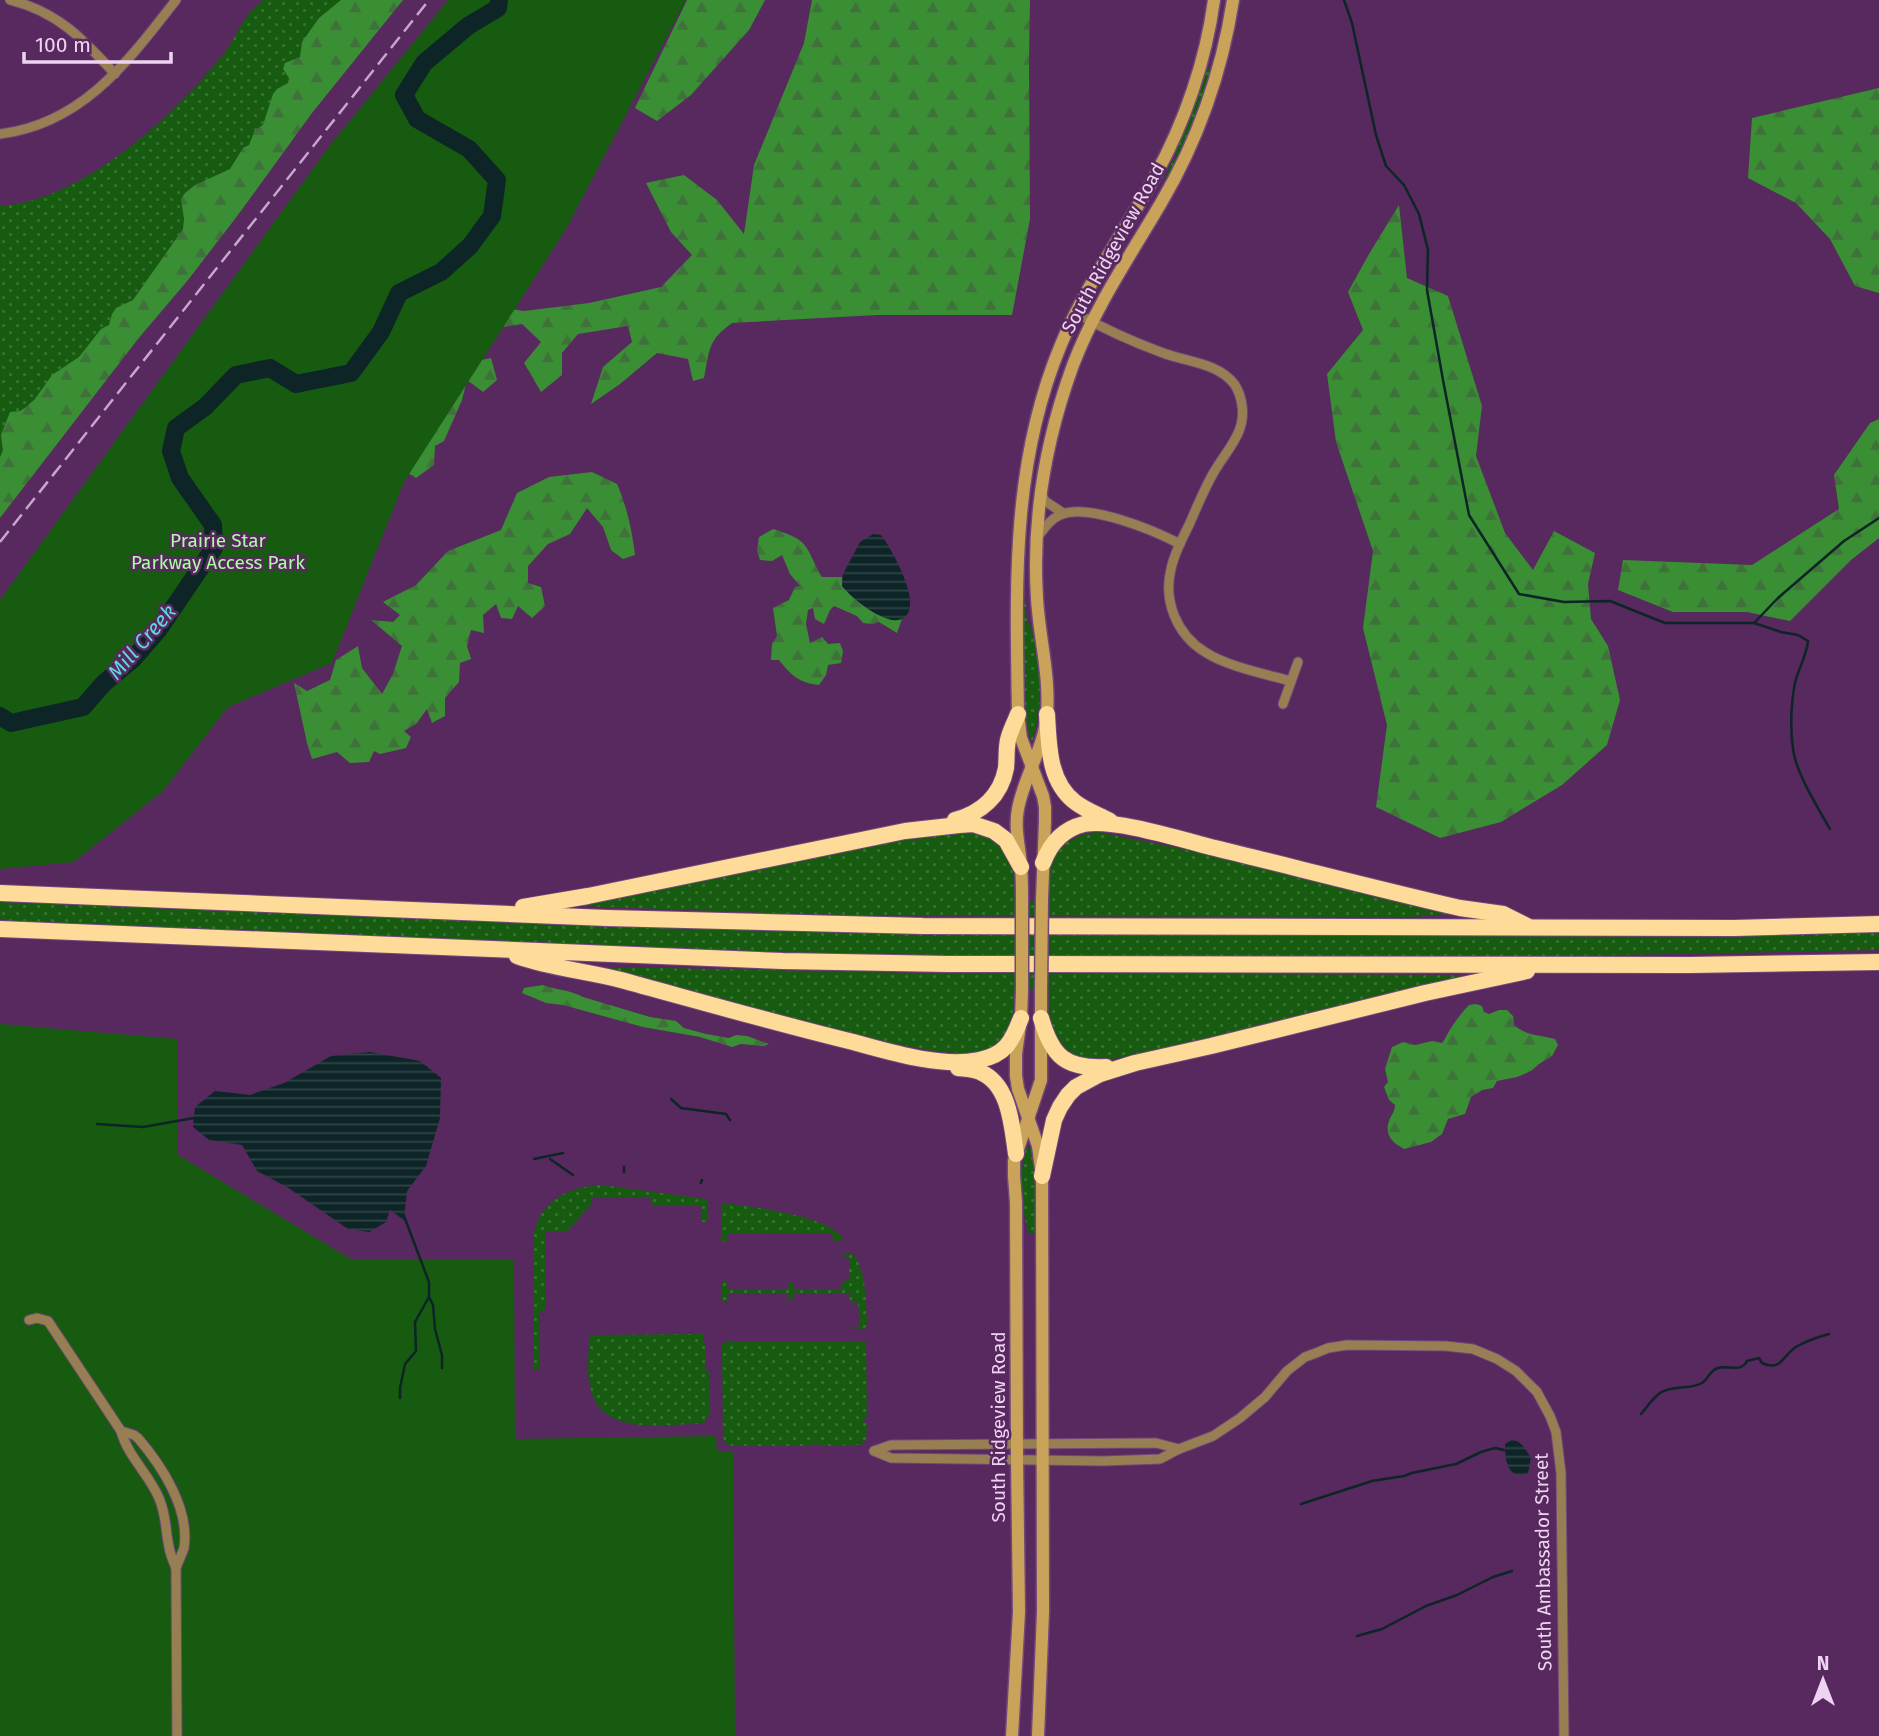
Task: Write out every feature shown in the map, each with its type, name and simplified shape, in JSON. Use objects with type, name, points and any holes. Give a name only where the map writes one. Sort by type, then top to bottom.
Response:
[{"type":"highway","points":[[482,913],[589,896],[965,817],[987,805],[994,796],[1006,770],[1008,740],[1018,714]]},
{"type":"highway","points":[[1047,714],[1052,765],[1061,787],[1075,802],[1090,811],[1132,828]]},
{"type":"highway","points":[[905,831],[973,824],[984,827],[1006,840],[1021,867]]},
{"type":"highway","points":[[1042,863],[1048,849],[1064,833],[1081,825],[1109,824],[1447,905],[1503,914],[1531,928]]},
{"type":"highway","points":[[0,894],[786,924],[909,926],[1531,928],[1879,924]]},
{"type":"highway","points":[[0,929],[783,961],[934,964],[1553,965],[1879,962]]},
{"type":"highway","points":[[501,950],[537,963],[618,979],[763,1020],[888,1051],[946,1062],[978,1061],[992,1057],[1013,1040],[1021,1018]]},
{"type":"highway","points":[[1041,1018],[1050,1044],[1059,1055],[1086,1068],[1112,1067],[1219,1044],[1459,984],[1553,965]]},
{"type":"highway","points":[[946,1062],[957,1068],[983,1073],[997,1086],[1005,1100],[1016,1154]]},
{"type":"highway","points":[[1042,1176],[1054,1120],[1068,1095],[1086,1080],[1135,1063]]},
{"type":"main road","name":"South Ridgeview Road","points":[[1012,1736],[1019,1612],[1014,1176],[1016,1154],[1041,1080],[1041,899],[1045,821],[1043,796],[1021,738],[1018,714],[1018,539],[1021,503],[1030,445],[1049,375],[1076,313],[1156,175],[1173,139],[1194,85],[1214,0]]},
{"type":"main road","name":"South Ridgeview Road","points":[[1038,1736],[1043,1612],[1042,1176],[1038,1146],[1018,1089],[1016,1054],[1022,991],[1022,898],[1017,815],[1047,714],[1046,676],[1037,598],[1038,519],[1048,452],[1059,405],[1074,362],[1091,321],[1162,202],[1189,148],[1211,93],[1233,0]]},
{"type":"main road","points":[[1206,40],[1224,44]]},
{"type":"main road","points":[[1021,503],[1031,509],[1038,519]]},
{"type":"street","points":[[10,0],[38,9],[61,22],[82,39],[115,74]]},
{"type":"street","points":[[0,134],[48,120],[84,100],[131,59],[176,0]]},
{"type":"street","points":[[1076,313],[1163,353],[1212,367],[1231,381],[1239,393],[1242,412],[1240,430],[1213,474],[1180,544],[1170,573],[1169,597],[1176,620],[1189,640],[1206,653],[1290,681]]},
{"type":"street","points":[[1041,494],[1045,501],[1063,513],[1118,519],[1180,544]]},
{"type":"street","points":[[1037,539],[1050,521],[1063,513]]},
{"type":"street","points":[[1283,704],[1298,662]]},
{"type":"street","points":[[29,1320],[37,1318],[48,1321],[121,1432],[125,1446],[159,1498],[176,1568],[177,1736]]},
{"type":"street","name":"South Ambassador Street","points":[[1017,1443],[891,1445],[874,1451],[891,1458],[1160,1459],[1213,1436],[1241,1419],[1296,1364],[1337,1346],[1446,1346],[1474,1349],[1506,1364],[1517,1371],[1537,1392],[1556,1432],[1561,1460],[1564,1736]]},
{"type":"street","points":[[121,1432],[134,1435],[144,1444],[174,1493],[180,1510],[184,1538],[184,1548],[176,1568]]},
{"type":"street","points":[[1017,1443],[1156,1443],[1179,1449]]},
{"type":"green space","points":[[263,0],[396,0],[0,497],[0,206],[32,200],[63,189],[123,152],[178,105],[226,51],[248,15]]},
{"type":"green space","points":[[341,0],[403,0],[312,113],[188,280],[138,339],[0,518],[0,457],[3,451],[1,435],[10,412],[20,411],[35,399],[52,375],[79,357],[101,329],[109,325],[116,308],[133,300],[183,229],[181,199],[185,193],[195,185],[230,169],[243,148],[249,145],[255,130],[263,125],[273,94],[288,83],[289,78],[283,69],[285,63],[300,57],[302,42],[319,18]]},
{"type":"green space","name":"Prairie Star Parkway Access Park","points":[[448,0],[686,0],[566,229],[404,482],[332,663],[228,707],[163,791],[74,862],[0,869],[0,600],[331,144]]},
{"type":"green space","points":[[687,0],[765,0],[749,30],[691,95],[657,121],[635,108]]},
{"type":"green space","points":[[812,0],[1030,0],[1030,219],[1012,315],[877,315],[732,323],[714,341],[704,378],[693,381],[688,359],[657,353],[591,404],[603,367],[632,342],[628,326],[578,334],[562,353],[562,375],[541,392],[524,363],[541,342],[522,324],[471,332],[466,363],[491,358],[497,380],[483,392],[467,380],[462,400],[444,441],[435,446],[434,465],[416,478],[400,468],[375,494],[369,541],[352,530],[360,517],[362,497],[352,480],[390,414],[458,330],[487,305],[524,311],[589,303],[661,287],[692,255],[671,232],[646,183],[684,175],[717,200],[744,234],[754,165],[804,43]]},
{"type":"green space","points":[[1212,67],[1200,109],[1168,180],[1165,178],[1175,159],[1174,152],[1203,75]]},
{"type":"green space","points":[[1879,88],[1879,293],[1855,286],[1830,239],[1796,203],[1748,178],[1752,118]]},
{"type":"green space","points":[[1399,205],[1407,278],[1448,296],[1482,406],[1476,456],[1505,533],[1533,570],[1554,531],[1595,553],[1588,584],[1591,619],[1608,646],[1620,700],[1607,745],[1562,785],[1501,822],[1440,838],[1376,807],[1387,725],[1363,628],[1373,551],[1336,442],[1327,374],[1363,330],[1348,292]]},
{"type":"green space","points":[[1879,419],[1879,538],[1851,560],[1790,621],[1747,612],[1673,612],[1618,590],[1623,560],[1752,565],[1839,509],[1834,475],[1870,423]]},
{"type":"green space","points":[[592,472],[617,484],[629,519],[635,555],[623,559],[611,550],[603,527],[587,508],[570,534],[548,544],[528,566],[528,583],[541,587],[545,606],[532,618],[518,606],[512,619],[501,618],[496,604],[483,615],[484,633],[471,630],[467,646],[471,659],[460,663],[459,682],[445,698],[445,716],[432,723],[427,709],[416,724],[404,731],[411,737],[406,748],[380,754],[374,751],[369,762],[350,763],[337,752],[312,759],[294,683],[307,691],[330,680],[336,660],[358,646],[362,668],[382,694],[393,674],[402,646],[371,620],[393,622],[400,615],[383,602],[416,585],[448,551],[501,530],[517,493],[549,477]]},
{"type":"green space","points":[[773,529],[801,541],[822,577],[842,577],[842,586],[891,620],[902,619],[897,633],[879,622],[863,623],[857,616],[834,606],[824,624],[815,619],[813,608],[808,610],[806,624],[810,643],[822,637],[828,644],[840,643],[843,651],[841,663],[828,665],[826,675],[819,685],[801,680],[779,660],[771,660],[772,644],[777,636],[773,608],[789,600],[795,587],[800,586],[790,574],[782,555],[772,561],[760,560],[757,551],[759,537]]},
{"type":"green space","points":[[1023,601],[1026,601],[1027,622],[1031,626],[1037,654],[1040,697],[1033,740],[1030,740],[1025,715]]},
{"type":"green space","points":[[967,831],[993,840],[1007,855],[1014,876],[1015,902],[1050,902],[1048,873],[1055,856],[1073,839],[1098,832],[1278,868],[1449,911],[1450,914],[1412,917],[928,916],[581,906],[581,901],[903,837]]},
{"type":"green space","points":[[0,902],[596,925],[927,934],[1732,935],[1879,932],[1879,950],[1515,957],[847,955],[0,921]]},
{"type":"green space","points":[[603,968],[913,973],[1460,975],[1461,979],[1193,1043],[1108,1060],[1084,1059],[1065,1048],[1054,1033],[1048,1015],[1049,990],[1014,989],[1013,1015],[1004,1038],[991,1049],[963,1053],[904,1045],[746,1011]]},
{"type":"green space","points":[[543,985],[650,1017],[676,1021],[684,1028],[706,1034],[729,1038],[736,1035],[747,1036],[769,1044],[741,1044],[732,1047],[700,1037],[643,1027],[563,1005],[546,1003],[522,993],[524,988]]},
{"type":"green space","points":[[1476,1004],[1489,1014],[1507,1010],[1519,1029],[1555,1039],[1558,1045],[1552,1056],[1531,1071],[1497,1081],[1493,1088],[1482,1090],[1471,1097],[1465,1114],[1448,1119],[1442,1134],[1431,1142],[1404,1149],[1393,1141],[1388,1130],[1395,1105],[1389,1100],[1384,1087],[1388,1082],[1385,1069],[1392,1047],[1403,1042],[1415,1045],[1432,1041],[1442,1043],[1463,1011],[1469,1005]]},
{"type":"green space","points":[[0,1024],[177,1039],[178,1155],[351,1259],[514,1259],[515,1439],[716,1436],[717,1452],[733,1452],[735,1736],[0,1736]]},
{"type":"green space","points":[[1026,1148],[1031,1149],[1035,1172],[1035,1233],[1029,1234],[1021,1191]]},
{"type":"green space","points":[[602,1185],[706,1199],[708,1222],[702,1222],[701,1206],[651,1206],[651,1197],[592,1197],[592,1204],[566,1232],[545,1231],[545,1310],[540,1311],[539,1370],[533,1370],[533,1248],[537,1222],[550,1204],[559,1197],[579,1188]]},
{"type":"green space","points":[[724,1203],[807,1218],[836,1231],[844,1240],[833,1241],[832,1233],[728,1234],[727,1241],[723,1242],[721,1205]]},
{"type":"green space","points":[[854,1254],[861,1271],[867,1325],[864,1329],[850,1328],[860,1326],[858,1303],[850,1301],[849,1294],[794,1294],[791,1302],[788,1294],[728,1294],[728,1302],[722,1301],[724,1281],[727,1282],[728,1290],[788,1289],[791,1282],[793,1289],[841,1289],[843,1281],[849,1280],[849,1257],[841,1256]]},
{"type":"green space","points":[[703,1334],[703,1344],[706,1345],[706,1371],[709,1371],[709,1414],[705,1422],[635,1424],[607,1415],[597,1405],[589,1377],[589,1335]]},
{"type":"green space","points":[[866,1342],[866,1441],[859,1445],[819,1446],[816,1443],[812,1446],[726,1444],[723,1438],[722,1344]]},
{"type":"shaded area","points":[[873,534],[881,535],[886,542],[906,583],[910,603],[909,611],[903,618],[895,620],[875,613],[842,586],[843,574],[860,542]]},
{"type":"shaded area","points":[[370,1052],[420,1061],[441,1078],[440,1118],[426,1166],[407,1191],[404,1220],[390,1210],[386,1222],[369,1232],[348,1229],[287,1187],[257,1171],[242,1145],[209,1140],[193,1127],[195,1107],[215,1091],[250,1095],[284,1083],[331,1056]]},
{"type":"shaded area","points":[[1512,1440],[1521,1444],[1531,1458],[1528,1473],[1516,1474],[1509,1467],[1505,1444]]},
{"type":"waterway","name":"Mill Creek","points":[[0,716],[11,723],[83,707],[104,683],[133,659],[159,629],[214,548],[213,525],[180,478],[171,451],[176,428],[205,407],[236,375],[270,368],[296,384],[351,373],[381,332],[399,293],[441,272],[470,246],[492,216],[497,180],[469,149],[417,119],[404,95],[424,63],[468,26],[498,8],[499,0]]},
{"type":"waterway","points":[[1344,0],[1352,23],[1376,135],[1386,166],[1404,185],[1419,214],[1428,250],[1427,290],[1469,515],[1519,594],[1564,602],[1610,601],[1665,623],[1754,623],[1798,635],[1808,641],[1796,678],[1791,716],[1792,741],[1803,779],[1830,829]]},
{"type":"waterway","points":[[1754,623],[1778,598],[1844,541],[1879,518]]},
{"type":"waterway","points":[[671,1099],[681,1108],[726,1114],[730,1120]]},
{"type":"waterway","points":[[97,1124],[143,1127],[194,1118]]},
{"type":"waterway","points":[[534,1159],[563,1153]]},
{"type":"waterway","points":[[550,1159],[573,1175]]},
{"type":"waterway","points":[[624,1167],[624,1172]]},
{"type":"waterway","points":[[404,1216],[429,1282],[429,1297],[433,1305],[442,1368]]},
{"type":"waterway","points":[[400,1398],[405,1364],[416,1351],[415,1322],[429,1297]]},
{"type":"waterway","points":[[1641,1414],[1660,1393],[1697,1385],[1715,1369],[1738,1368],[1747,1361],[1759,1358],[1762,1363],[1768,1365],[1778,1364],[1796,1347],[1829,1334]]},
{"type":"waterway","points":[[1301,1504],[1372,1481],[1456,1464],[1495,1448],[1504,1450]]},
{"type":"waterway","points":[[1357,1636],[1382,1629],[1426,1606],[1512,1571]]},
{"type":"railway","points":[[0,542],[429,0]]}]
